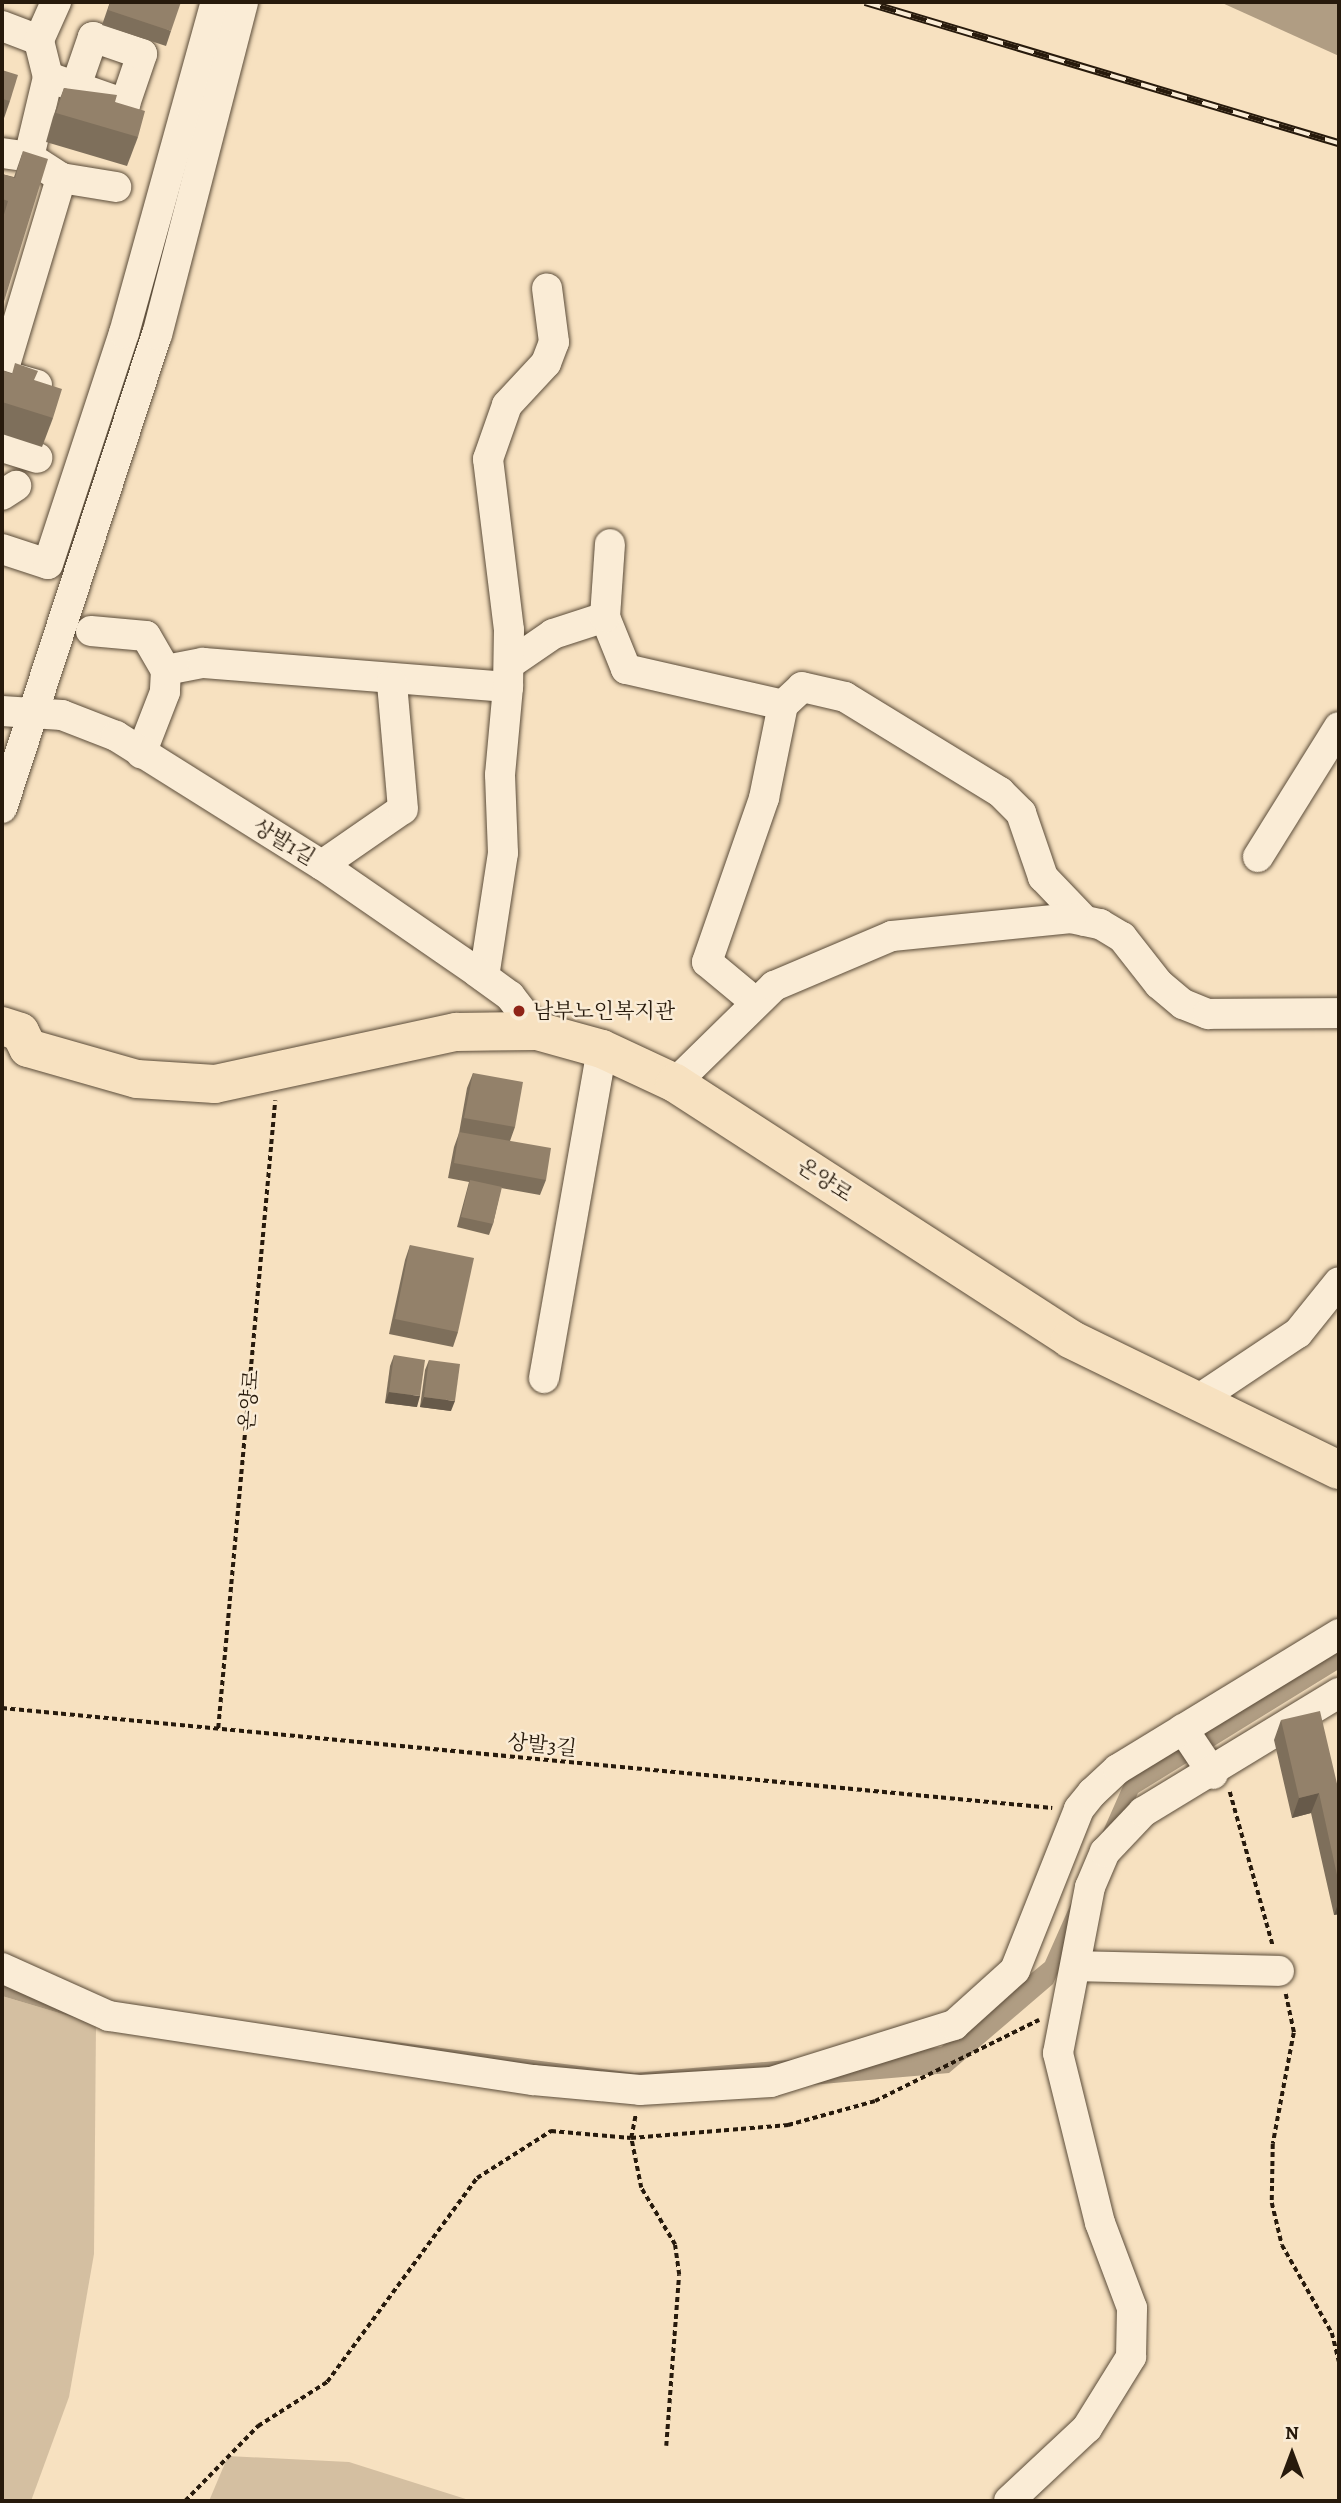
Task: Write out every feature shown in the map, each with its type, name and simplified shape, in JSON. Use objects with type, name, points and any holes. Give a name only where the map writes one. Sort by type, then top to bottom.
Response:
[{"type":"main road","name":"온양로","points":[[11,1041],[137,1079],[179,1084],[215,1084],[456,1032],[537,1031],[602,1049],[675,1083],[1070,1339],[1193,1403],[1339,1470]]},
{"type":"street","points":[[39,40],[56,2]]},
{"type":"street","points":[[2,549],[48,564],[124,333],[216,2]]},
{"type":"street","points":[[2,808],[157,335],[243,2]]},
{"type":"street","points":[[2,26],[39,40],[62,81],[15,155],[61,178],[116,187]]},
{"type":"street","points":[[57,391],[2,375],[61,178]]},
{"type":"street","points":[[484,977],[500,886],[510,675],[488,459],[507,405],[546,363],[554,342],[547,288]]},
{"type":"street","points":[[2,447],[37,458]]},
{"type":"street","points":[[610,544],[605,617],[626,669],[783,705]]},
{"type":"street","points":[[166,670],[203,663],[392,682],[510,675],[553,634],[605,617]]},
{"type":"street","points":[[91,631],[146,636],[166,670],[165,692],[141,754]]},
{"type":"street","points":[[322,864],[403,809],[392,682]]},
{"type":"street","points":[[754,1002],[707,962],[764,798],[783,705],[802,687],[845,698],[1012,800],[1043,877],[1085,921],[1122,937],[1160,984],[1183,1004],[1208,1014],[1339,1013]]},
{"type":"street","name":"상발1길","points":[[2,711],[33,712],[89,722],[322,864],[510,996],[537,1031]]},
{"type":"street","points":[[1258,857],[1336,741]]},
{"type":"street","points":[[675,1083],[754,1002],[812,965],[892,936],[1085,921]]},
{"type":"street","points":[[544,1378],[602,1049]]},
{"type":"street","points":[[1193,1403],[1298,1333],[1339,1282]]},
{"type":"street","points":[[2,1968],[109,2016],[533,2080],[640,2090],[771,2082],[954,2025],[1015,1970],[1079,1809],[1118,1769],[1185,1733],[1339,1634]]},
{"type":"street","points":[[1009,2501],[1087,2428],[1132,2357],[1132,2308],[1100,2223],[1058,2053],[1090,1887],[1105,1852],[1143,1812],[1209,1769],[1339,1693]]},
{"type":"street","points":[[1185,1733],[1209,1769]]},
{"type":"street","points":[[1076,1966],[1279,1971]]},
{"type":"path","name":"온양로","points":[[218,1729],[278,1071]]},
{"type":"path","name":"상발3길","points":[[2,1708],[1079,1809]]},
{"type":"path","points":[[1209,1769],[1232,1794],[1294,2033],[1273,2144],[1272,2203],[1288,2257],[1332,2333],[1339,2362]]},
{"type":"path","points":[[185,2501],[258,2426],[327,2382],[477,2178],[551,2131],[631,2138],[788,2125],[875,2101],[1069,2004]]},
{"type":"path","points":[[633,2130],[631,2138],[641,2188],[675,2245],[679,2275],[666,2446]]},
{"type":"shaded area","points":[[1220,2],[1339,2],[1339,56]]},
{"type":"shaded area","points":[[1339,1641],[1339,1669],[1138,1793],[1053,1984],[949,2073],[625,2101],[96,2024],[2,1996],[2,1968],[110,2005],[634,2073],[941,2047],[1045,1962],[1126,1779]]},
{"type":"shaded area","points":[[2,1996],[96,2024],[94,2254],[69,2397],[31,2501],[2,2501]]},
{"type":"shaded area","points":[[228,2456],[349,2462],[472,2501],[209,2501]]},
{"type":"building","points":[[110,2],[181,2],[171,31],[108,10]]},
{"type":"building","points":[[2,70],[18,75],[10,101],[2,99]]},
{"type":"building","points":[[64,88],[117,95],[115,102],[145,111],[138,137],[56,113]]},
{"type":"building","points":[[23,151],[48,159],[2,308],[2,221],[8,201],[2,199],[2,174],[15,178]]},
{"type":"building","points":[[15,363],[38,371],[34,380],[62,389],[53,418],[2,402],[2,370],[12,374]]},
{"type":"building","points":[[473,1073],[523,1082],[515,1127],[464,1118]]},
{"type":"building","points":[[459,1132],[551,1148],[546,1180],[454,1163]]},
{"type":"building","points":[[470,1180],[502,1187],[493,1224],[461,1217]]},
{"type":"building","points":[[410,1245],[474,1258],[458,1332],[395,1319]]},
{"type":"building","points":[[394,1355],[425,1360],[420,1396],[389,1392]]},
{"type":"building","points":[[429,1360],[460,1364],[455,1401],[424,1397]]},
{"type":"building","points":[[1320,1711],[1339,1787],[1339,1884],[1319,1793],[1299,1798],[1281,1720]]},
{"type":"railway","points":[[865,2],[1339,143]]},
{"type":"place","name":"남부노인복지관","points":[[519,1011]]}]
